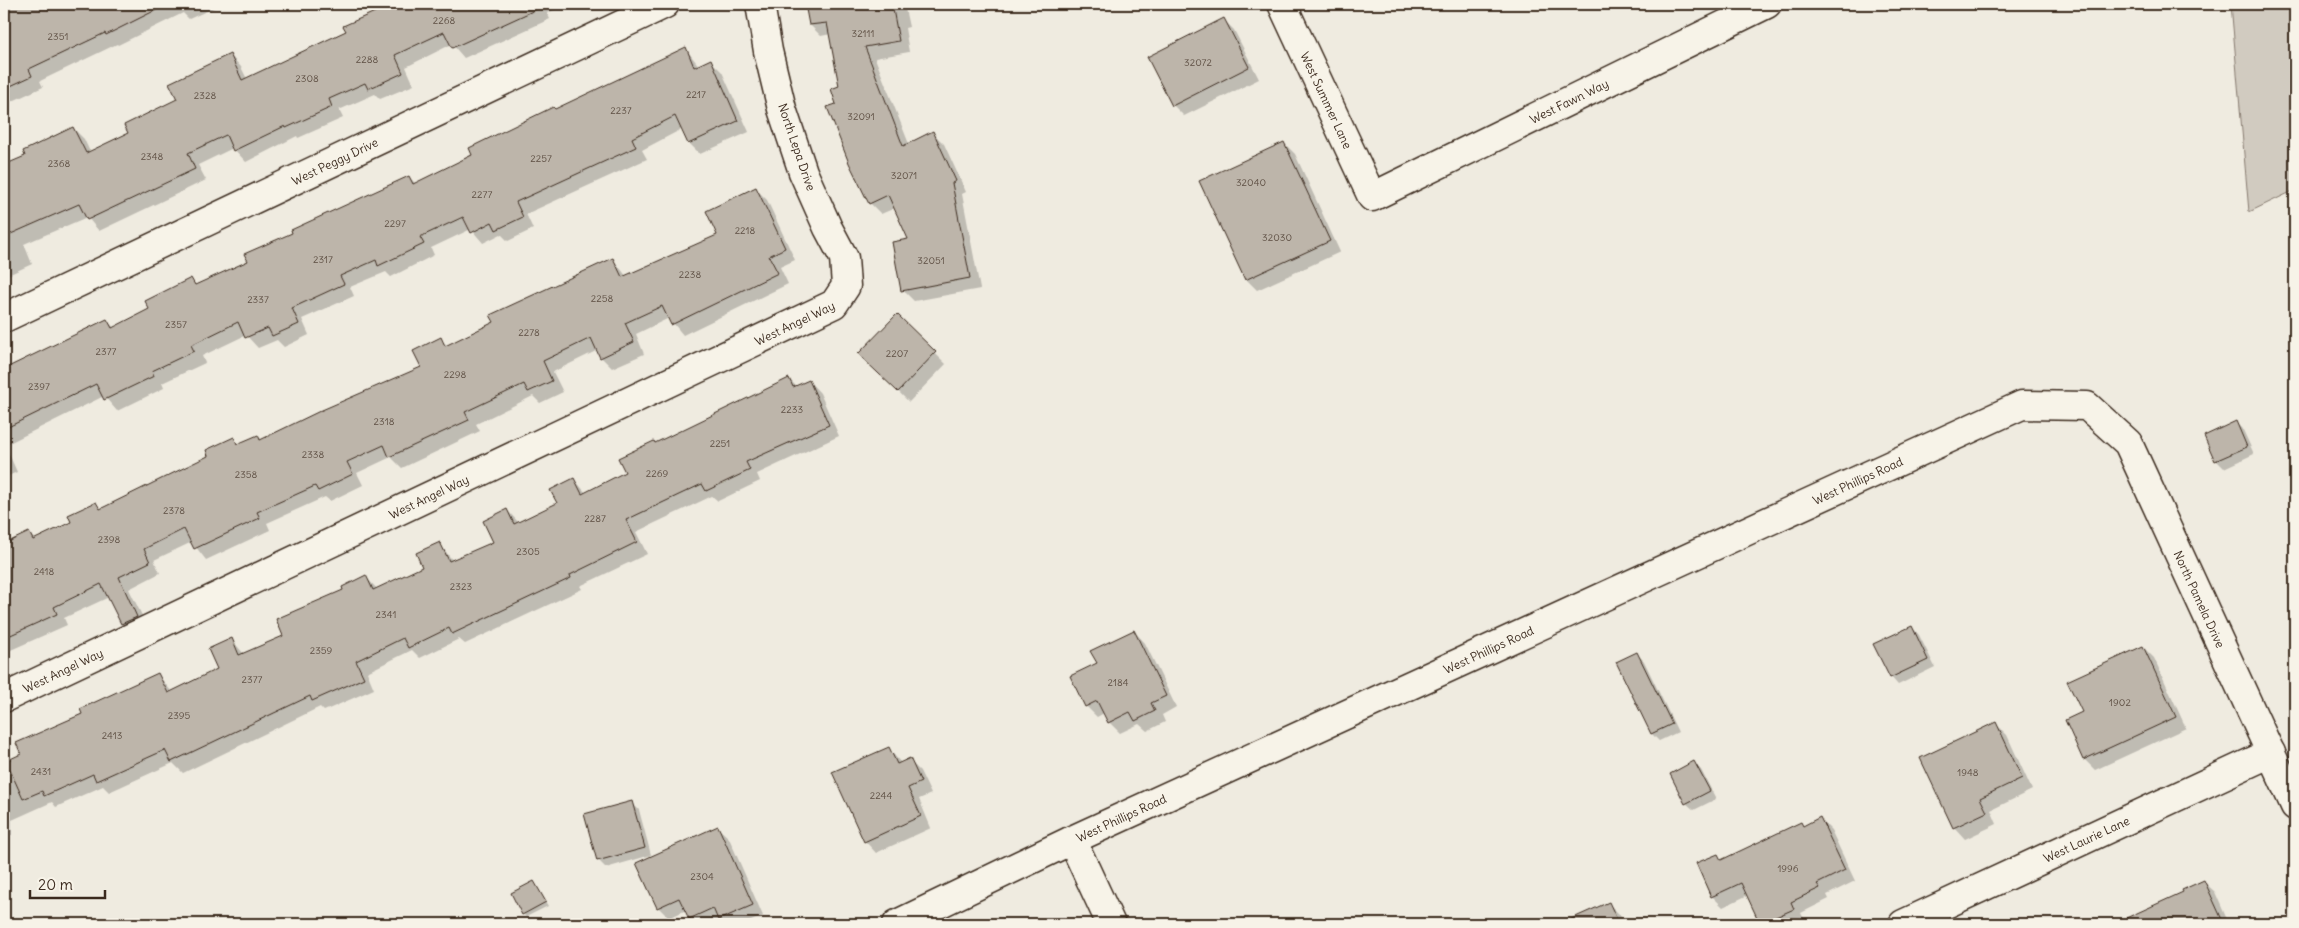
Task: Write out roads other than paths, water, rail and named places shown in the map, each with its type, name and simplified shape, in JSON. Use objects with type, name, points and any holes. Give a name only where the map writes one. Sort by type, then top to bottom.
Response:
[{"type":"street","name":"West Peggy Drive","points":[[4,318],[665,4]]},
{"type":"street","name":"North Lepa Drive","points":[[760,4],[768,51],[782,109],[803,172],[844,258],[846,286]]},
{"type":"street","name":"West Summer Lane","points":[[1282,4],[1372,197]]},
{"type":"street","name":"West Fawn Way","points":[[1372,197],[1767,4]]},
{"type":"street","name":"West Angel Way","points":[[4,698],[834,304],[846,286]]},
{"type":"street","name":"West Phillips Road","points":[[897,924],[1072,840],[2022,405],[2087,406]]},
{"type":"street","name":"North Pamela Drive","points":[[2087,406],[2128,442],[2295,806]]},
{"type":"street","name":"West Laurie Lane","points":[[1903,924],[2271,753]]},
{"type":"street","points":[[1072,840],[1112,924]]}]
